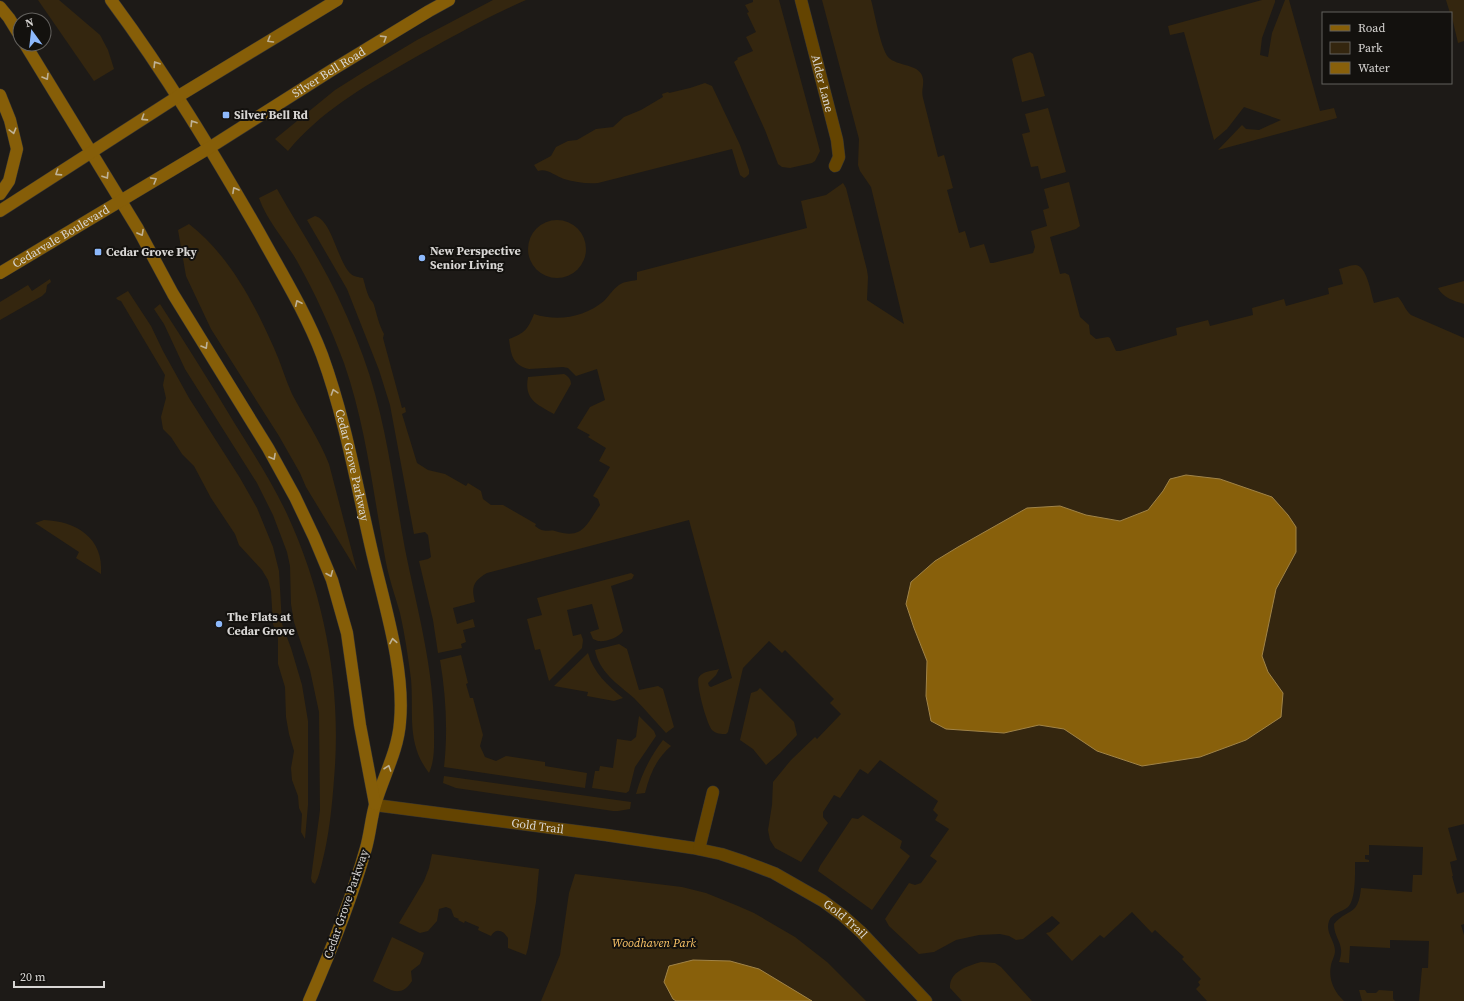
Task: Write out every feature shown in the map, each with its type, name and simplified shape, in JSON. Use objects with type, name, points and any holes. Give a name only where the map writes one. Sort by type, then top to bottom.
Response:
[{"type":"street","points":[[110,0],[143,44],[209,148]]},
{"type":"street","points":[[0,211],[177,97],[337,0]]},
{"type":"street","name":"Silver Bell Road","points":[[120,200],[209,148],[338,66],[449,0]]},
{"type":"street","name":"Alder Lane","points":[[801,0],[837,140],[839,157],[835,166]]},
{"type":"street","points":[[0,8],[12,23]]},
{"type":"street","points":[[30,52],[120,200]]},
{"type":"street","points":[[0,95],[10,120],[17,149],[9,181],[0,194]]},
{"type":"street","name":"Cedar Grove Parkway","points":[[209,148],[229,179],[294,295],[321,353],[342,418],[393,638],[400,695],[401,719],[398,740],[375,805],[367,844],[356,880],[330,953],[309,1001]]},
{"type":"street","name":"Cedar Grove Parkway","points":[[120,200],[138,229],[173,294],[268,448],[292,491],[314,537],[332,580],[347,633],[360,725],[375,805]]},
{"type":"street","name":"Cedarvale Boulevard","points":[[0,273],[120,200]]},
{"type":"street","points":[[699,849],[713,792]]},
{"type":"street","name":"Gold Trail","points":[[375,805],[606,835],[699,849],[721,854],[774,873],[823,901],[842,914],[926,1001]]},
{"type":"green space","points":[[38,0],[59,0],[100,35],[108,50],[114,69],[94,81],[52,20],[52,12],[46,12]]},
{"type":"green space","points":[[493,0],[526,0],[451,37],[358,91],[328,112],[314,124],[288,151],[275,139],[335,90],[417,40]]},
{"type":"green space","points":[[753,0],[779,0],[820,151],[815,161],[812,163],[790,168],[782,167],[778,164],[765,130],[734,62],[738,59],[737,58],[753,51],[746,37],[756,32],[745,5],[753,2]]},
{"type":"green space","points":[[822,0],[871,0],[880,38],[888,57],[918,70],[921,74],[923,79],[922,95],[938,157],[944,155],[953,188],[947,190],[959,233],[965,231],[970,248],[984,244],[990,263],[1033,253],[1035,247],[1031,231],[1047,226],[1043,210],[1049,208],[1044,189],[1069,182],[1080,226],[1076,229],[1050,237],[1060,274],[1065,273],[1069,275],[1080,317],[1089,325],[1090,334],[1096,339],[1110,338],[1116,351],[1177,335],[1176,328],[1208,320],[1210,326],[1253,315],[1252,308],[1284,299],[1286,306],[1329,294],[1328,288],[1343,284],[1339,269],[1351,265],[1359,266],[1363,270],[1370,287],[1374,303],[1398,297],[1411,315],[1464,338],[1464,824],[1448,828],[1457,860],[1450,862],[1452,876],[1457,894],[1464,892],[1464,924],[1461,925],[1464,935],[1464,1001],[1419,1001],[1422,968],[1428,968],[1429,941],[1390,940],[1390,948],[1350,946],[1349,963],[1339,962],[1341,950],[1334,924],[1355,908],[1360,897],[1361,888],[1412,892],[1413,875],[1422,875],[1423,847],[1369,845],[1369,855],[1365,855],[1365,859],[1369,860],[1369,862],[1355,862],[1354,886],[1351,903],[1346,909],[1332,916],[1328,925],[1329,933],[1335,947],[1335,955],[1330,970],[1331,980],[1337,994],[1344,1001],[1207,1001],[1196,989],[1200,985],[1198,982],[1201,979],[1182,959],[1184,957],[1155,930],[1152,933],[1132,912],[1104,938],[1100,935],[1072,961],[1046,933],[1050,932],[1060,923],[1052,916],[1023,939],[1016,940],[1009,936],[1000,934],[979,935],[956,940],[934,952],[919,954],[889,926],[885,919],[909,883],[915,885],[921,883],[937,861],[930,856],[949,829],[935,820],[938,815],[933,810],[938,801],[880,760],[868,774],[860,769],[840,798],[834,795],[823,812],[823,817],[828,823],[801,862],[775,848],[770,840],[768,830],[772,805],[773,782],[791,760],[815,737],[817,739],[841,714],[830,703],[834,699],[785,650],[782,653],[769,641],[743,668],[728,732],[726,734],[720,734],[712,730],[702,704],[698,681],[699,677],[706,672],[719,669],[716,675],[708,683],[711,687],[732,678],[689,520],[487,573],[474,585],[473,592],[475,602],[453,608],[457,624],[473,619],[475,627],[463,630],[466,642],[461,644],[462,648],[438,653],[433,620],[419,561],[431,557],[428,535],[425,532],[414,534],[390,405],[379,370],[347,289],[307,220],[315,216],[321,219],[330,233],[346,269],[352,275],[363,278],[369,298],[374,304],[379,324],[384,334],[383,338],[402,408],[405,407],[406,412],[402,414],[417,463],[428,470],[445,474],[466,486],[468,483],[481,491],[483,499],[491,505],[503,505],[536,524],[535,526],[541,530],[572,534],[578,532],[583,529],[600,505],[598,499],[593,496],[610,467],[599,461],[606,448],[588,437],[590,435],[577,428],[590,407],[605,400],[597,369],[576,376],[568,368],[529,369],[519,365],[516,362],[513,358],[509,339],[519,335],[525,330],[534,314],[552,318],[562,318],[580,314],[604,301],[615,288],[621,284],[637,280],[637,272],[807,228],[801,201],[826,195],[843,183],[846,188],[867,270],[867,300],[904,324],[871,187],[860,171],[858,165],[859,139]]},
{"type":"green space","points":[[1262,0],[1275,0],[1275,2],[1262,38],[1260,55],[1268,57],[1272,33],[1285,0],[1289,0],[1320,111],[1334,108],[1337,118],[1218,150],[1242,125],[1246,129],[1259,130],[1281,120],[1244,107],[1227,129],[1214,140],[1184,32],[1170,35],[1168,26]]},
{"type":"green space","points":[[1446,0],[1464,0],[1464,41],[1458,43],[1452,12],[1450,12]]},
{"type":"green space","points":[[1030,52],[1033,54],[1045,96],[1022,102],[1012,59]]},
{"type":"green space","points":[[705,83],[712,86],[740,145],[749,170],[749,174],[744,178],[740,175],[732,149],[598,183],[564,179],[548,171],[538,171],[534,165],[551,156],[556,147],[568,141],[577,140],[596,129],[613,127],[624,117],[641,110],[663,97],[662,94]]},
{"type":"green space","points":[[1048,108],[1066,172],[1041,179],[1038,166],[1031,167],[1022,134],[1030,132],[1025,114]]},
{"type":"green space","points":[[277,189],[333,286],[363,356],[378,403],[428,662],[434,731],[433,758],[429,773],[417,751],[414,739],[412,728],[411,679],[405,638],[400,613],[386,564],[368,459],[352,387],[334,337],[310,286],[297,261],[271,223],[262,206],[259,198]]},
{"type":"green space","points":[[557,220],[573,225],[581,233],[586,249],[581,265],[573,273],[557,278],[541,273],[533,265],[528,249],[533,233],[541,225]]},
{"type":"green space","points":[[189,224],[203,236],[228,265],[249,297],[258,314],[292,394],[329,464],[357,571],[306,487],[300,473],[279,436],[211,329],[186,276],[178,230]]},
{"type":"green space","points":[[50,279],[51,282],[47,285],[46,292],[42,296],[0,320],[0,302],[28,285],[32,291]]},
{"type":"green space","points":[[1464,281],[1464,304],[1446,297],[1438,288]]},
{"type":"green space","points":[[128,291],[151,326],[189,398],[240,478],[257,508],[273,547],[279,571],[282,624],[302,685],[308,721],[308,805],[305,839],[301,832],[302,814],[299,808],[298,796],[292,780],[291,768],[294,751],[286,717],[285,687],[278,664],[278,638],[273,624],[271,591],[268,580],[262,570],[239,545],[235,534],[211,498],[194,466],[182,454],[171,437],[163,429],[161,417],[166,398],[163,385],[165,375],[121,301],[116,298]]},
{"type":"green space","points":[[160,304],[269,479],[287,514],[300,545],[312,577],[321,610],[333,677],[336,745],[328,832],[322,863],[315,884],[312,882],[311,878],[320,810],[319,712],[310,670],[294,622],[291,604],[290,566],[287,552],[273,515],[257,483],[185,369],[164,324],[154,309]]},
{"type":"green space","points":[[564,374],[569,378],[571,384],[554,414],[537,404],[530,396],[527,384],[528,377]]},
{"type":"green space","points":[[44,520],[67,524],[86,534],[93,541],[98,551],[101,561],[101,574],[76,558],[79,552],[35,523]]},
{"type":"green space","points":[[631,573],[634,575],[632,579],[611,586],[623,631],[612,639],[598,641],[593,639],[590,632],[599,629],[592,604],[567,610],[573,636],[581,634],[583,640],[582,648],[549,681],[540,649],[535,650],[527,619],[542,615],[537,598]]},
{"type":"green space","points":[[619,644],[627,649],[639,690],[658,686],[663,689],[674,727],[666,733],[634,698],[610,677],[597,658],[595,650]]},
{"type":"green space","points":[[588,653],[597,672],[612,689],[623,698],[614,701],[587,696],[588,692],[554,686]]},
{"type":"green space","points":[[461,655],[468,683],[466,684],[470,698],[473,698],[483,735],[480,746],[485,757],[496,761],[506,756],[545,762],[545,766],[587,773],[585,788],[444,767],[446,714],[440,660]]},
{"type":"green space","points":[[760,688],[794,722],[797,735],[766,765],[753,749],[740,740],[751,693]]},
{"type":"green space","points":[[639,716],[654,731],[656,736],[635,767],[629,791],[626,793],[592,788],[595,771],[599,771],[600,766],[613,768],[617,739],[631,741],[636,737]]},
{"type":"green space","points":[[663,740],[671,746],[661,756],[654,767],[645,793],[636,794],[647,766]]},
{"type":"green space","points":[[444,776],[631,802],[630,809],[613,811],[456,788],[443,783]]},
{"type":"green space","points":[[863,815],[902,841],[900,848],[910,856],[872,910],[818,871],[852,818],[858,819]]},
{"type":"green space","points":[[432,854],[539,869],[536,902],[526,955],[508,948],[508,938],[504,933],[496,931],[491,936],[478,930],[479,927],[465,921],[464,923],[458,920],[459,919],[454,917],[451,909],[446,907],[439,909],[437,921],[428,931],[420,933],[399,923],[424,881]]},
{"type":"green space","name":"Woodhaven Park","points":[[575,874],[682,887],[706,893],[738,906],[754,913],[795,937],[827,962],[866,1001],[541,1001],[560,955],[569,893]]},
{"type":"green space","points":[[392,937],[424,953],[420,964],[411,971],[412,981],[403,990],[398,991],[389,989],[373,981]]},
{"type":"green space","points":[[981,962],[995,963],[1001,967],[1032,1001],[962,1001],[950,988],[950,982],[960,970]]},
{"type":"green space","points":[[1359,990],[1365,990],[1367,993],[1376,993],[1379,990],[1393,991],[1393,999],[1395,1001],[1362,1001]]},
{"type":"water","points":[[1186,475],[1220,479],[1272,497],[1288,515],[1296,527],[1296,552],[1276,589],[1262,656],[1268,672],[1283,693],[1281,717],[1246,740],[1200,757],[1142,766],[1097,751],[1064,729],[1039,725],[1004,733],[946,729],[931,721],[926,696],[927,661],[906,604],[911,582],[935,561],[1027,508],[1060,506],[1086,515],[1120,521],[1148,510],[1163,491],[1170,479]]},
{"type":"water","points":[[693,960],[730,961],[759,969],[812,1001],[676,1001],[673,999],[664,982],[669,966]]},
{"type":"place","name":"Silver Bell Rd","points":[[226,115]]},
{"type":"place","name":"Cedar Grove Pky","points":[[98,252]]},
{"type":"place","name":"New Perspective Senior Living","points":[[422,258]]},
{"type":"place","name":"The Flats at Cedar Grove","points":[[219,624]]}]
